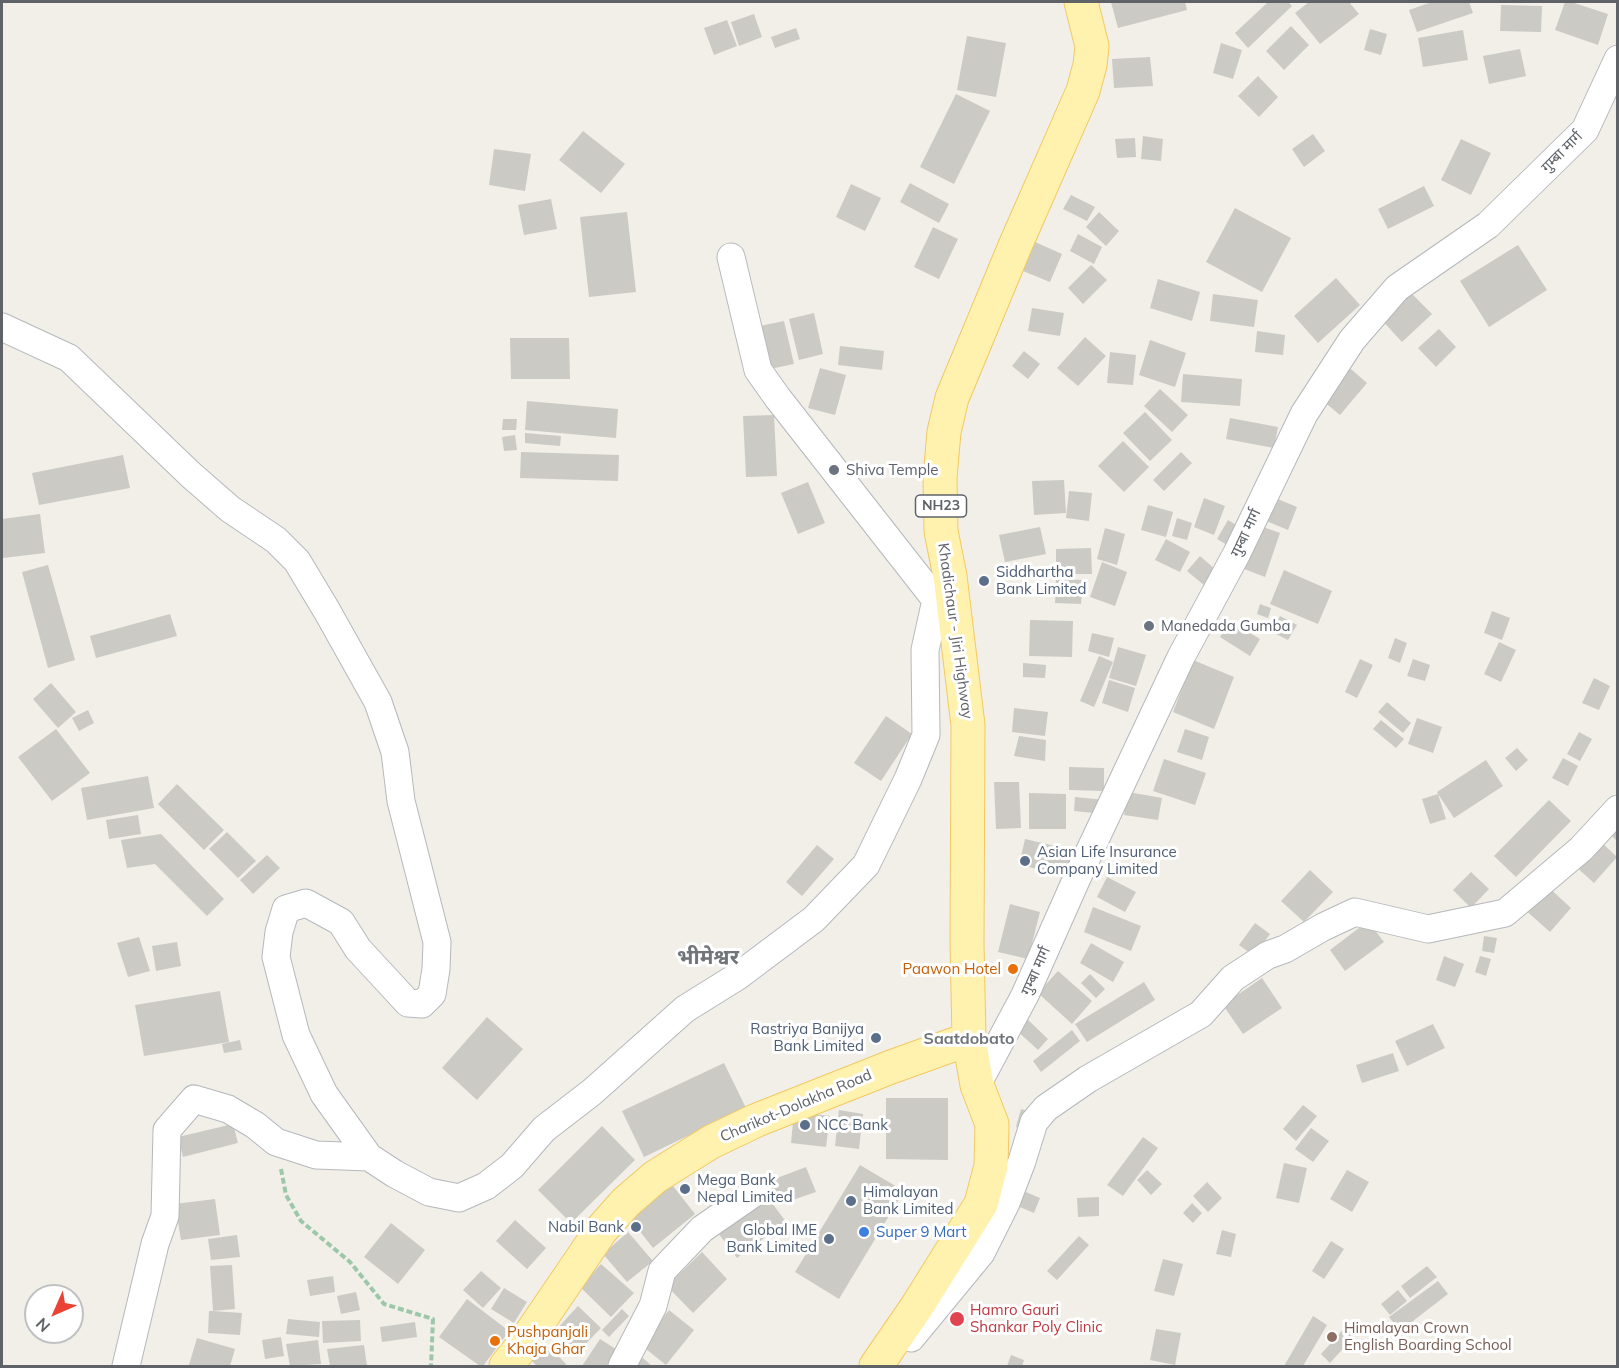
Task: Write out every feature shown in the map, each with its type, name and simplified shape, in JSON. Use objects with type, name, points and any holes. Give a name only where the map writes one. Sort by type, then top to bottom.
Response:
[{"type":"main road","name":"Khadichaur - Jiri Highway","points":[[969,1039],[968,725],[943,588],[940,478],[944,432],[952,398],[1083,91],[1092,46],[1081,2]]},
{"type":"main road","name":"NH23","points":[[876,1366],[916,1308],[981,1204],[991,1166],[992,1124],[977,1085],[969,1039]]},
{"type":"main road","name":"Charikot-Dolakha Road","points":[[506,1366],[524,1345],[602,1229],[626,1202],[655,1177],[711,1142],[757,1119],[969,1039]]},
{"type":"street","name":"गुम्बा मार्ग","points":[[977,1085],[1025,995],[1077,878],[1181,657],[1237,553],[1304,414],[1352,340],[1397,288],[1488,225],[1585,130],[1617,59]]},
{"type":"street","points":[[2,327],[69,358],[191,476],[230,509],[276,540],[297,561],[378,702],[395,752],[401,801],[437,942],[432,994],[422,1004],[408,1003],[358,949],[341,922],[306,903],[286,909],[279,932],[276,957],[296,1035],[324,1094],[369,1157],[429,1192],[459,1198],[486,1186],[512,1166],[544,1129],[592,1092],[685,1009],[738,976],[814,919],[866,866],[908,779],[926,735],[925,650],[943,588],[777,397],[758,370],[731,257]]},
{"type":"street","points":[[881,1366],[906,1344],[981,1253],[1006,1203],[1034,1122],[1046,1108],[1088,1079],[1201,1014],[1233,978],[1268,955],[1355,912],[1428,929],[1504,913],[1581,849],[1617,809]]},
{"type":"street","points":[[126,1366],[165,1216],[167,1130],[194,1099],[228,1109],[255,1125],[276,1142],[316,1155],[369,1157]]},
{"type":"street","points":[[622,1366],[653,1306],[662,1272],[702,1229],[754,1193]]},
{"type":"path","points":[[276,1142],[286,1195],[302,1221],[350,1262],[384,1304],[433,1319],[431,1366]]},
{"type":"building","points":[[1111,2],[1185,2],[1187,10],[1118,28]]},
{"type":"building","points":[[1268,2],[1288,2],[1292,6],[1248,48],[1235,33]]},
{"type":"building","points":[[1309,2],[1349,2],[1359,14],[1320,44],[1295,13]]},
{"type":"building","points":[[1432,2],[1469,2],[1473,13],[1417,32],[1409,10]]},
{"type":"building","points":[[1565,2],[1608,14],[1598,45],[1555,30]]},
{"type":"building","points":[[1501,5],[1542,6],[1541,32],[1500,31]]},
{"type":"building","points":[[754,14],[762,37],[739,46],[731,22]]},
{"type":"building","points":[[727,20],[737,46],[714,55],[704,28]]},
{"type":"building","points":[[1291,26],[1309,45],[1284,70],[1266,51]]},
{"type":"building","points":[[796,28],[800,39],[775,48],[771,37]]},
{"type":"building","points":[[1370,29],[1387,34],[1381,55],[1364,50]]},
{"type":"building","points":[[1463,30],[1468,60],[1423,67],[1418,38]]},
{"type":"building","points":[[967,36],[1006,43],[996,97],[957,90]]},
{"type":"building","points":[[1221,43],[1242,50],[1233,79],[1213,73]]},
{"type":"building","points":[[1520,49],[1526,76],[1489,84],[1483,56]]},
{"type":"building","points":[[1150,57],[1153,86],[1114,88],[1112,59]]},
{"type":"building","points":[[1258,76],[1278,97],[1259,117],[1238,96]]},
{"type":"building","points":[[956,94],[990,111],[954,184],[920,167]]},
{"type":"building","points":[[583,131],[625,164],[601,193],[559,160]]},
{"type":"building","points":[[1313,134],[1325,151],[1304,167],[1292,149]]},
{"type":"building","points":[[1143,136],[1163,139],[1161,161],[1141,159]]},
{"type":"building","points":[[1135,138],[1136,157],[1117,158],[1115,139]]},
{"type":"building","points":[[1461,139],[1491,153],[1471,195],[1441,180]]},
{"type":"building","points":[[494,149],[531,154],[525,191],[489,185]]},
{"type":"building","points":[[910,183],[949,204],[939,223],[900,202]]},
{"type":"building","points":[[851,184],[881,198],[865,231],[836,217]]},
{"type":"building","points":[[1424,186],[1434,206],[1388,229],[1378,209]]},
{"type":"building","points":[[1071,195],[1095,207],[1087,221],[1063,209]]},
{"type":"building","points":[[551,199],[557,229],[524,235],[518,205]]},
{"type":"building","points":[[1235,208],[1291,238],[1262,292],[1206,262]]},
{"type":"building","points":[[627,212],[636,292],[589,297],[580,217]]},
{"type":"building","points":[[1099,212],[1119,231],[1106,246],[1086,227]]},
{"type":"building","points":[[933,227],[958,239],[939,279],[914,267]]},
{"type":"building","points":[[1078,234],[1102,247],[1094,264],[1070,251]]},
{"type":"building","points":[[1035,242],[1062,254],[1050,282],[1023,271]]},
{"type":"building","points":[[1518,245],[1547,290],[1489,327],[1460,281]]},
{"type":"building","points":[[1091,265],[1107,280],[1083,304],[1068,288]]},
{"type":"building","points":[[1336,278],[1360,305],[1318,343],[1294,316]]},
{"type":"building","points":[[1158,279],[1200,292],[1192,321],[1150,308]]},
{"type":"building","points":[[1409,291],[1432,314],[1402,342],[1380,318]]},
{"type":"building","points":[[1213,294],[1258,300],[1254,327],[1210,321]]},
{"type":"building","points":[[1032,308],[1064,313],[1060,336],[1028,331]]},
{"type":"building","points":[[814,313],[823,354],[799,360],[789,319]]},
{"type":"building","points":[[784,321],[794,364],[765,370],[755,327]]},
{"type":"building","points":[[1439,329],[1456,347],[1436,367],[1418,348]]},
{"type":"building","points":[[1257,331],[1285,335],[1283,355],[1255,352]]},
{"type":"building","points":[[1085,337],[1106,356],[1078,386],[1057,368]]},
{"type":"building","points":[[510,338],[569,338],[570,379],[511,379]]},
{"type":"building","points":[[1150,340],[1186,353],[1175,387],[1139,375]]},
{"type":"building","points":[[840,346],[884,351],[882,370],[838,365]]},
{"type":"building","points":[[1024,351],[1040,364],[1028,379],[1012,366]]},
{"type":"building","points":[[1110,352],[1136,355],[1133,385],[1107,383]]},
{"type":"building","points":[[1344,363],[1367,383],[1340,415],[1317,396]]},
{"type":"building","points":[[820,368],[846,375],[835,415],[808,408]]},
{"type":"building","points":[[1183,374],[1242,379],[1240,406],[1181,402]]},
{"type":"building","points":[[1160,389],[1188,415],[1172,432],[1144,406]]},
{"type":"building","points":[[527,401],[618,409],[616,438],[525,430]]},
{"type":"building","points":[[1145,412],[1172,440],[1150,461],[1123,433]]},
{"type":"building","points":[[774,415],[777,476],[746,477],[743,416]]},
{"type":"building","points":[[1230,418],[1278,427],[1274,448],[1226,439]]},
{"type":"building","points":[[503,419],[517,419],[516,430],[502,430]]},
{"type":"building","points":[[525,433],[561,436],[560,446],[525,443]]},
{"type":"building","points":[[515,435],[517,450],[504,451],[502,437]]},
{"type":"building","points":[[1123,441],[1149,467],[1124,492],[1098,466]]},
{"type":"building","points":[[521,452],[619,455],[618,481],[520,478]]},
{"type":"building","points":[[1181,452],[1192,463],[1164,491],[1153,480]]},
{"type":"building","points":[[123,455],[130,488],[39,505],[32,473]]},
{"type":"building","points":[[1064,480],[1066,513],[1034,515],[1032,481]]},
{"type":"building","points":[[808,482],[825,523],[798,534],[781,493]]},
{"type":"building","points":[[1069,491],[1092,493],[1089,521],[1066,518]]},
{"type":"building","points":[[1268,495],[1297,507],[1288,530],[1259,518]]},
{"type":"building","points":[[1204,498],[1225,506],[1214,535],[1194,527]]},
{"type":"building","points":[[1148,505],[1173,512],[1166,537],[1141,530]]},
{"type":"building","points":[[40,514],[45,553],[3,558],[2,519]]},
{"type":"building","points":[[1177,518],[1192,523],[1187,540],[1172,536]]},
{"type":"building","points":[[1228,520],[1243,529],[1232,548],[1217,539]]},
{"type":"building","points":[[1255,524],[1280,533],[1265,577],[1239,567]]},
{"type":"building","points":[[1040,527],[1046,554],[1005,562],[999,535]]},
{"type":"building","points":[[1105,528],[1125,534],[1117,565],[1097,559]]},
{"type":"building","points":[[1166,539],[1190,552],[1180,572],[1155,560]]},
{"type":"building","points":[[1091,548],[1092,574],[1056,574],[1056,549]]},
{"type":"building","points":[[1200,556],[1217,571],[1205,586],[1187,571]]},
{"type":"building","points":[[1102,562],[1127,572],[1115,606],[1090,597]]},
{"type":"building","points":[[48,565],[75,660],[48,668],[22,572]]},
{"type":"building","points":[[1284,570],[1332,591],[1318,624],[1270,604]]},
{"type":"building","points":[[1056,579],[1083,580],[1081,604],[1055,603]]},
{"type":"building","points":[[1260,604],[1271,608],[1268,618],[1257,614]]},
{"type":"building","points":[[1492,611],[1510,618],[1502,640],[1484,633]]},
{"type":"building","points":[[170,614],[177,636],[96,658],[90,636]]},
{"type":"building","points":[[1280,616],[1297,625],[1288,640],[1272,632]]},
{"type":"building","points":[[1030,620],[1073,621],[1072,657],[1029,656]]},
{"type":"building","points":[[1230,621],[1260,639],[1250,656],[1220,637]]},
{"type":"building","points":[[1092,633],[1114,638],[1109,657],[1088,651]]},
{"type":"building","points":[[1395,638],[1407,643],[1400,663],[1388,658]]},
{"type":"building","points":[[1499,642],[1516,650],[1501,682],[1484,674]]},
{"type":"building","points":[[1118,647],[1146,655],[1136,686],[1109,678]]},
{"type":"building","points":[[1099,656],[1113,662],[1094,707],[1080,701]]},
{"type":"building","points":[[1360,659],[1373,665],[1357,698],[1345,692]]},
{"type":"building","points":[[1413,659],[1430,665],[1425,681],[1407,676]]},
{"type":"building","points":[[1193,660],[1234,677],[1214,729],[1173,712]]},
{"type":"building","points":[[1023,663],[1046,665],[1045,678],[1023,677]]},
{"type":"building","points":[[1594,678],[1610,686],[1599,710],[1582,703]]},
{"type":"building","points":[[1109,680],[1135,688],[1128,712],[1102,703]]},
{"type":"building","points":[[51,683],[76,712],[58,728],[33,699]]},
{"type":"building","points":[[1387,702],[1411,723],[1403,733],[1378,712]]},
{"type":"building","points":[[1014,708],[1048,712],[1045,736],[1012,732]]},
{"type":"building","points":[[88,710],[94,723],[79,731],[72,718]]},
{"type":"building","points":[[886,716],[912,734],[881,781],[854,763]]},
{"type":"building","points":[[1417,718],[1442,727],[1433,753],[1408,744]]},
{"type":"building","points":[[1381,720],[1404,739],[1396,748],[1373,729]]},
{"type":"building","points":[[56,729],[90,773],[52,801],[18,757]]},
{"type":"building","points":[[1185,729],[1209,737],[1202,760],[1177,752]]},
{"type":"building","points":[[1579,732],[1592,739],[1580,761],[1567,754]]},
{"type":"building","points":[[1019,736],[1046,740],[1045,761],[1014,756]]},
{"type":"building","points":[[1517,748],[1528,760],[1516,771],[1505,758]]},
{"type":"building","points":[[1563,758],[1578,766],[1568,786],[1552,778]]},
{"type":"building","points":[[1164,759],[1206,773],[1195,805],[1153,791]]},
{"type":"building","points":[[1486,760],[1503,786],[1454,818],[1437,792]]},
{"type":"building","points":[[1069,767],[1104,768],[1104,791],[1069,790]]},
{"type":"building","points":[[148,776],[154,808],[87,820],[81,788]]},
{"type":"building","points":[[994,782],[1019,782],[1021,828],[996,829]]},
{"type":"building","points":[[177,784],[224,830],[204,850],[158,804]]},
{"type":"building","points":[[1128,792],[1162,798],[1158,820],[1124,815]]},
{"type":"building","points":[[1029,793],[1066,794],[1066,829],[1029,829]]},
{"type":"building","points":[[1438,794],[1446,819],[1430,824],[1422,799]]},
{"type":"building","points":[[1075,797],[1105,800],[1104,814],[1074,811]]},
{"type":"building","points":[[1549,800],[1571,821],[1516,877],[1494,856]]},
{"type":"building","points":[[138,815],[141,834],[109,839],[106,820]]},
{"type":"building","points":[[1617,823],[1617,841],[1608,832]]},
{"type":"building","points":[[227,832],[256,861],[238,878],[209,849]]},
{"type":"building","points":[[161,834],[224,899],[207,916],[155,864],[127,868],[121,840]]},
{"type":"building","points":[[1597,838],[1617,857],[1594,883],[1573,864]]},
{"type":"building","points":[[1025,839],[1072,850],[1066,875],[1019,865]]},
{"type":"building","points":[[817,845],[834,859],[802,896],[786,882]]},
{"type":"building","points":[[267,855],[280,868],[253,894],[240,880]]},
{"type":"building","points":[[1310,870],[1333,892],[1304,922],[1281,901]]},
{"type":"building","points":[[1471,872],[1489,889],[1471,908],[1453,890]]},
{"type":"building","points":[[1107,877],[1136,892],[1125,912],[1097,897]]},
{"type":"building","points":[[1545,884],[1571,908],[1550,932],[1523,908]]},
{"type":"building","points":[[1010,904],[1040,912],[1028,959],[998,952]]},
{"type":"building","points":[[1093,907],[1141,926],[1131,951],[1084,932]]},
{"type":"building","points":[[1368,921],[1384,942],[1345,971],[1330,950]]},
{"type":"building","points":[[1255,923],[1270,934],[1254,956],[1239,945]]},
{"type":"building","points":[[1484,936],[1497,938],[1494,953],[1482,951]]},
{"type":"building","points":[[139,937],[150,971],[128,977],[117,943]]},
{"type":"building","points":[[177,942],[181,966],[156,971],[152,946]]},
{"type":"building","points":[[1091,943],[1124,962],[1113,982],[1080,963]]},
{"type":"building","points":[[1444,956],[1464,964],[1455,987],[1436,980]]},
{"type":"building","points":[[1480,956],[1491,959],[1486,976],[1475,972]]},
{"type":"building","points":[[1058,971],[1092,1001],[1072,1024],[1038,993]]},
{"type":"building","points":[[1090,974],[1105,989],[1096,998],[1081,983]]},
{"type":"building","points":[[1262,978],[1282,1008],[1243,1034],[1223,1005]]},
{"type":"building","points":[[1144,982],[1155,1000],[1087,1042],[1075,1024]]},
{"type":"building","points":[[220,991],[229,1042],[144,1056],[135,1005]]},
{"type":"building","points":[[487,1017],[523,1049],[477,1100],[442,1068]]},
{"type":"building","points":[[1025,1017],[1048,1039],[1038,1050],[1014,1028]]},
{"type":"building","points":[[1433,1024],[1445,1048],[1407,1066],[1395,1041]]},
{"type":"building","points":[[1072,1030],[1080,1041],[1041,1072],[1033,1061]]},
{"type":"building","points":[[240,1040],[242,1050],[224,1053],[222,1044]]},
{"type":"building","points":[[1393,1053],[1399,1071],[1362,1083],[1356,1065]]},
{"type":"building","points":[[724,1063],[746,1108],[644,1157],[622,1111]]},
{"type":"building","points":[[886,1098],[948,1098],[948,1160],[886,1159]]},
{"type":"building","points":[[1303,1105],[1317,1116],[1296,1141],[1283,1129]]},
{"type":"building","points":[[1021,1109],[1034,1113],[1029,1131],[1016,1127]]},
{"type":"building","points":[[839,1110],[863,1114],[859,1149],[835,1146]]},
{"type":"building","points":[[794,1112],[830,1116],[826,1147],[791,1143]]},
{"type":"building","points":[[233,1124],[238,1143],[183,1157],[178,1137]]},
{"type":"building","points":[[602,1126],[635,1160],[571,1223],[538,1190]]},
{"type":"building","points":[[1311,1128],[1329,1141],[1313,1162],[1295,1149]]},
{"type":"building","points":[[1143,1137],[1158,1148],[1123,1196],[1107,1185]]},
{"type":"building","points":[[1284,1163],[1307,1168],[1299,1203],[1276,1198]]},
{"type":"building","points":[[860,1165],[904,1191],[839,1299],[795,1272]]},
{"type":"building","points":[[806,1167],[816,1192],[778,1205],[769,1181]]},
{"type":"building","points":[[1147,1170],[1162,1184],[1151,1195],[1137,1180]]},
{"type":"building","points":[[1347,1170],[1369,1182],[1352,1212],[1330,1199]]},
{"type":"building","points":[[666,1177],[695,1214],[653,1248],[624,1211]]},
{"type":"building","points":[[1207,1182],[1222,1198],[1208,1212],[1193,1196]]},
{"type":"building","points":[[1021,1190],[1040,1198],[1034,1213],[1015,1205]]},
{"type":"building","points":[[767,1196],[786,1222],[737,1258],[718,1233]]},
{"type":"building","points":[[1099,1197],[1099,1216],[1078,1217],[1077,1198]]},
{"type":"building","points":[[215,1199],[220,1235],[181,1240],[175,1204]]},
{"type":"building","points":[[1192,1203],[1202,1213],[1193,1223],[1183,1213]]},
{"type":"building","points":[[515,1220],[546,1248],[527,1269],[496,1241]]},
{"type":"building","points":[[391,1223],[425,1250],[398,1284],[364,1257]]},
{"type":"building","points":[[1222,1230],[1236,1234],[1231,1257],[1216,1254]]},
{"type":"building","points":[[628,1232],[653,1261],[627,1282],[603,1254]]},
{"type":"building","points":[[237,1235],[240,1257],[211,1260],[208,1239]]},
{"type":"building","points":[[1079,1236],[1089,1245],[1057,1280],[1047,1271]]},
{"type":"building","points":[[1331,1241],[1344,1249],[1324,1279],[1312,1271]]},
{"type":"building","points":[[702,1252],[727,1279],[693,1313],[667,1286]]},
{"type":"building","points":[[1163,1259],[1183,1264],[1174,1296],[1154,1291]]},
{"type":"building","points":[[601,1264],[634,1293],[611,1317],[580,1287]]},
{"type":"building","points":[[232,1265],[235,1309],[213,1311],[210,1266]]},
{"type":"building","points":[[1427,1266],[1437,1277],[1410,1298],[1401,1286]]},
{"type":"building","points":[[481,1271],[501,1288],[483,1308],[463,1290]]},
{"type":"building","points":[[333,1276],[335,1292],[310,1296],[307,1280]]},
{"type":"building","points":[[1438,1281],[1448,1294],[1400,1331],[1389,1317]]},
{"type":"building","points":[[504,1288],[527,1302],[514,1323],[491,1309]]},
{"type":"building","points":[[1398,1290],[1407,1301],[1390,1315],[1381,1304]]},
{"type":"building","points":[[356,1292],[360,1310],[341,1314],[337,1296]]},
{"type":"building","points":[[467,1299],[509,1331],[483,1366],[439,1337]]},
{"type":"building","points":[[578,1306],[601,1328],[576,1354],[554,1332]]},
{"type":"building","points":[[622,1309],[629,1316],[609,1337],[602,1330]]},
{"type":"building","points":[[669,1310],[694,1330],[666,1365],[641,1345]]},
{"type":"building","points":[[209,1311],[242,1313],[240,1335],[208,1333]]},
{"type":"building","points":[[1313,1316],[1327,1325],[1303,1366],[1284,1366]]},
{"type":"building","points":[[288,1319],[320,1322],[319,1337],[286,1334]]},
{"type":"building","points":[[360,1320],[361,1341],[323,1343],[322,1321]]},
{"type":"building","points":[[415,1322],[417,1337],[382,1342],[380,1327]]},
{"type":"building","points":[[1349,1323],[1358,1332],[1330,1363],[1321,1354]]},
{"type":"building","points":[[1156,1329],[1181,1333],[1175,1365],[1150,1360]]},
{"type":"building","points":[[281,1337],[284,1356],[265,1359],[262,1340]]},
{"type":"building","points":[[197,1338],[235,1349],[230,1366],[189,1365]]},
{"type":"building","points":[[600,1339],[622,1353],[613,1366],[582,1366]]},
{"type":"building","points":[[318,1340],[321,1364],[290,1366],[286,1344]]},
{"type":"building","points":[[546,1343],[566,1364],[564,1366],[537,1366],[530,1359]]},
{"type":"building","points":[[364,1345],[367,1366],[330,1366],[327,1349]]},
{"type":"building","points":[[1011,1355],[1024,1360],[1022,1366],[1007,1366]]},
{"type":"building","points":[[643,1358],[652,1366],[635,1366]]},
{"type":"place","name":"Shiva Temple","points":[[834,470]]},
{"type":"place","name":"Siddhartha Bank Limited","points":[[984,581]]},
{"type":"place","name":"Manedada Gumba","points":[[1149,626]]},
{"type":"place","name":"Asian Life Insurance Company Limited","points":[[1025,861]]},
{"type":"place","name":"Paawon Hotel","points":[[1013,969]]},
{"type":"place","name":"Rastriya Banijya Bank Limited","points":[[876,1038]]},
{"type":"place","name":"NCC Bank","points":[[805,1125]]},
{"type":"place","name":"Mega Bank Nepal Limited","points":[[685,1189]]},
{"type":"place","name":"Himalayan Bank Limited","points":[[851,1201]]},
{"type":"place","name":"Nabil Bank","points":[[636,1227]]},
{"type":"place","name":"Super 9 Mart","points":[[864,1232]]},
{"type":"place","name":"Global IME Bank Limited","points":[[829,1239]]},
{"type":"place","name":"Hamro Gauri Shankar Poly Clinic","points":[[957,1319]]},
{"type":"place","name":"Himalayan Crown English Boarding School","points":[[1332,1337]]},
{"type":"place","name":"Pushpanjali Khaja Ghar","points":[[495,1341]]},
{"type":"district","name":"भीमेश्वर","points":[[708,958]]},
{"type":"district","name":"Saatdobato","points":[[969,1039]]}]
